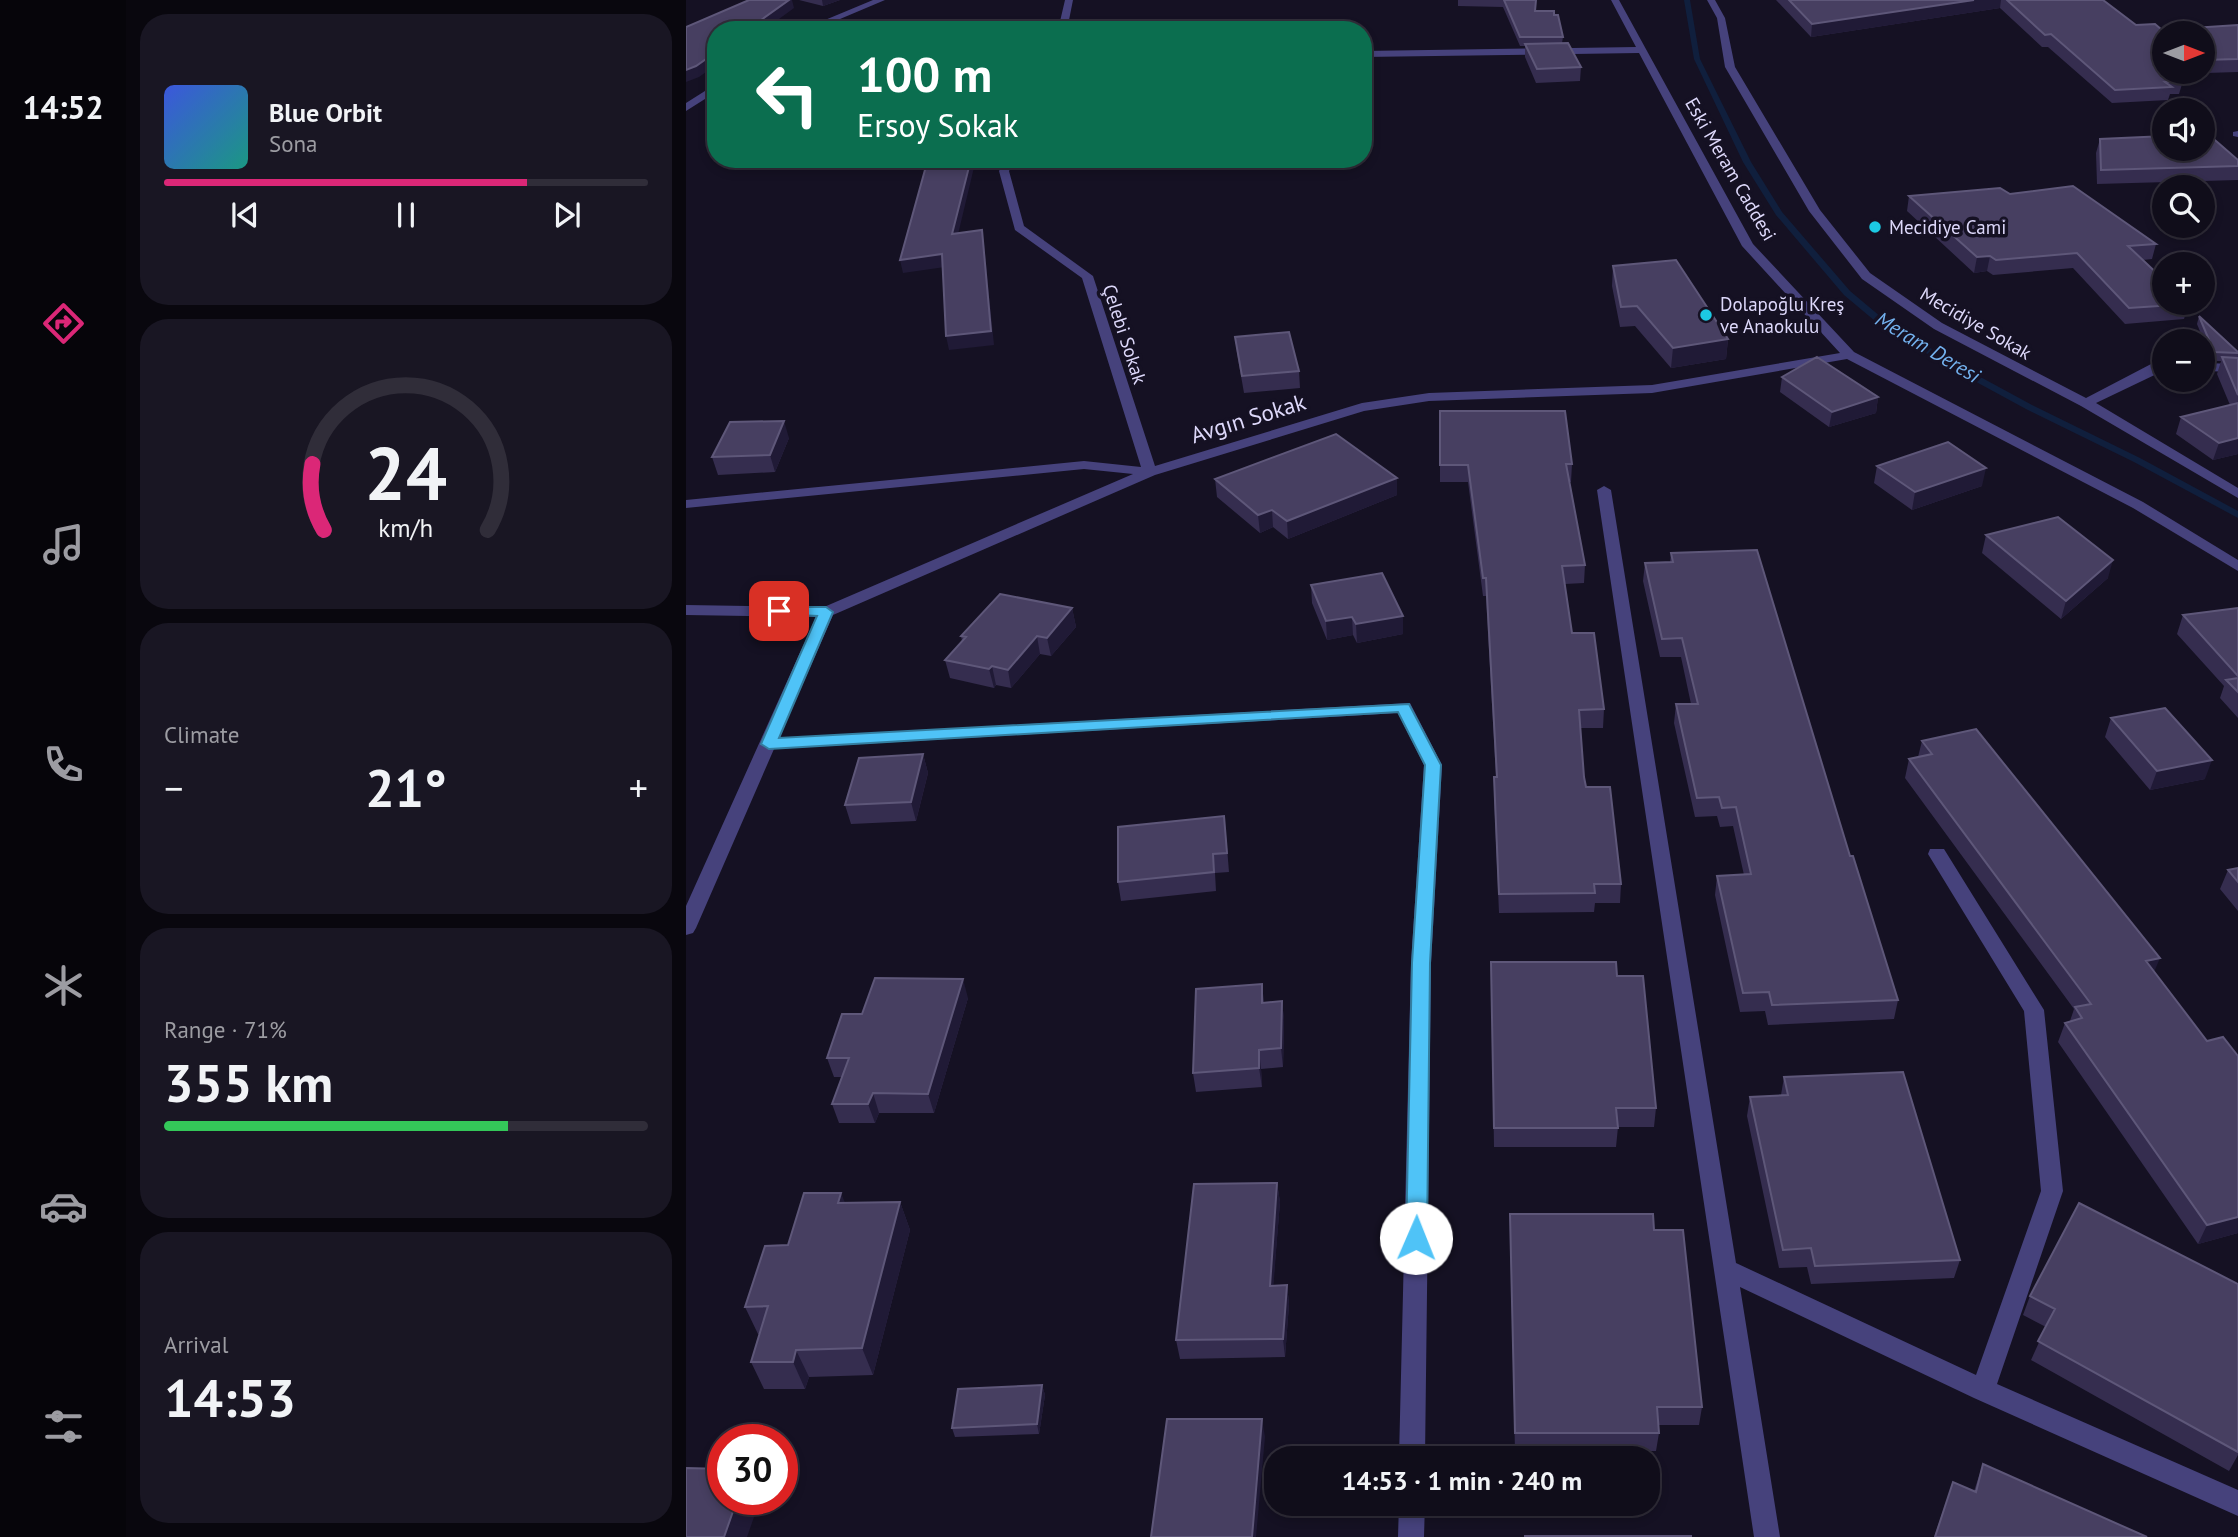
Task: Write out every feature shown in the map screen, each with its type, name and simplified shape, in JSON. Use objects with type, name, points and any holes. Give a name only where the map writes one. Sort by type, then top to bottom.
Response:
[{"type":"street","points":[[828,21],[881,0]]},
{"type":"street","points":[[1064,21],[1069,0]]},
{"type":"street","name":"Eski Meram Caddesi","points":[[1615,0],[1748,246],[1849,355],[2138,505],[2238,566]]},
{"type":"street","name":"Mecidiye Sokak","points":[[1716,0],[1730,67],[1815,211],[1866,276],[1938,326],[2086,403],[2238,494]]},
{"type":"street","points":[[1372,54],[1642,50]]},
{"type":"street","points":[[686,107],[707,93]]},
{"type":"street","name":"Çelebi Sokak","points":[[1005,168],[1018,228],[1087,276],[1150,472]]},
{"type":"street","name":"Avgın Sokak","points":[[686,610],[826,612],[1150,472],[1362,407],[1429,397],[1652,389],[1849,355]]},
{"type":"street","points":[[2215,367],[2238,368]]},
{"type":"street","points":[[2086,403],[2152,369]]},
{"type":"street","points":[[686,504],[1084,465],[1150,472]]},
{"type":"street","points":[[1604,490],[1767,1537]]},
{"type":"street","points":[[686,928],[826,612]]},
{"type":"street","points":[[769,744],[1404,707],[1433,765],[1421,963],[1412,1446]]},
{"type":"street","points":[[1937,854],[2034,1010],[2052,1191],[1983,1390]]},
{"type":"street","points":[[1726,1269],[1983,1390],[2238,1503]]},
{"type":"street","points":[[1411,1537],[1412,1516]]},
{"type":"building","points":[[749,0],[789,0],[760,21],[707,21],[707,58],[686,70],[686,27]]},
{"type":"building","points":[[1504,0],[1536,0],[1535,11],[1554,11],[1554,15],[1558,15],[1563,37],[1520,37]]},
{"type":"building","points":[[1789,0],[1974,0],[1812,24]]},
{"type":"building","points":[[2007,0],[2103,0],[2136,25],[2152,24],[2152,84],[2168,84],[2172,87],[2115,90],[2051,34],[2045,35]]},
{"type":"building","points":[[2238,25],[2238,59],[2216,60],[2216,26]]},
{"type":"building","points":[[1568,43],[1581,67],[1537,69],[1525,44]]},
{"type":"building","points":[[2152,137],[2152,161],[2215,161],[2215,140],[2238,160],[2238,166],[2101,170],[2100,139]]},
{"type":"building","points":[[926,168],[969,168],[952,234],[982,230],[991,331],[946,336],[942,254],[900,260]]},
{"type":"building","points":[[2073,186],[2156,244],[2128,246],[2152,269],[2152,306],[2129,308],[2077,253],[1996,260],[1990,256],[1977,257],[1909,196],[2000,188],[2010,194]]},
{"type":"building","points":[[1676,260],[1728,339],[1673,348],[1637,306],[1621,307],[1613,266]]},
{"type":"building","points":[[2199,316],[2213,329],[2204,329]]},
{"type":"building","points":[[2215,331],[2238,352],[2215,352]]},
{"type":"building","points":[[1289,332],[1299,371],[1242,376],[1235,337]]},
{"type":"building","points":[[1817,357],[1878,397],[1832,412],[1782,377]]},
{"type":"building","points":[[2222,357],[2238,358],[2238,395]]},
{"type":"building","points":[[2238,403],[2238,438],[2219,443],[2181,417]]},
{"type":"building","points":[[1440,411],[1565,411],[1572,464],[1566,464],[1585,565],[1562,566],[1572,633],[1594,633],[1604,709],[1579,710],[1584,777],[1586,787],[1610,787],[1621,884],[1594,884],[1595,893],[1499,894],[1494,777],[1497,777],[1486,578],[1483,578],[1468,465],[1440,465]]},
{"type":"building","points":[[784,421],[770,455],[712,457],[730,422]]},
{"type":"building","points":[[1336,434],[1397,478],[1287,521],[1272,510],[1258,515],[1215,479]]},
{"type":"building","points":[[1948,442],[1986,468],[1915,492],[1877,466]]},
{"type":"building","points":[[2058,517],[2113,560],[2066,601],[1986,535]]},
{"type":"building","points":[[1757,550],[1850,856],[1853,856],[1898,1000],[1772,1005],[1769,992],[1743,993],[1717,876],[1751,874],[1736,807],[1722,808],[1719,797],[1697,798],[1676,704],[1698,704],[1682,638],[1662,639],[1645,563],[1673,562],[1671,553]]},
{"type":"building","points":[[1382,573],[1403,616],[1356,624],[1352,617],[1326,621],[1311,585]]},
{"type":"building","points":[[1000,594],[1072,608],[1047,638],[1037,636],[1008,670],[945,660],[966,637],[961,636]]},
{"type":"building","points":[[2238,608],[2238,676],[2183,615]]},
{"type":"building","points":[[2238,678],[2238,692],[2226,680]]},
{"type":"building","points":[[2165,708],[2212,760],[2157,771],[2111,718]]},
{"type":"building","points":[[1976,729],[2160,958],[2146,961],[2207,1041],[2223,1037],[2238,1056],[2238,1217],[2207,1225],[2065,1023],[2082,1018],[2075,1007],[2091,1004],[1909,759],[1932,754],[1922,741]]},
{"type":"building","points":[[923,754],[911,802],[845,805],[859,758]]},
{"type":"building","points":[[1224,816],[1227,853],[1213,854],[1214,872],[1118,882],[1118,827]]},
{"type":"building","points":[[2238,868],[2238,882],[2228,870]]},
{"type":"building","points":[[1491,962],[1616,962],[1617,976],[1643,976],[1656,1108],[1616,1108],[1618,1128],[1494,1128]]},
{"type":"building","points":[[875,978],[963,979],[928,1094],[873,1093],[868,1104],[832,1104],[849,1058],[827,1058],[842,1014],[862,1014]]},
{"type":"building","points":[[1262,984],[1262,1003],[1282,1001],[1281,1048],[1259,1050],[1259,1068],[1193,1073],[1196,989]]},
{"type":"building","points":[[1903,1072],[1960,1260],[1815,1266],[1811,1248],[1783,1250],[1750,1097],[1788,1095],[1784,1077]]},
{"type":"building","points":[[1277,1183],[1270,1286],[1287,1285],[1283,1339],[1176,1340],[1194,1184]]},
{"type":"building","points":[[804,1193],[841,1193],[838,1203],[900,1202],[862,1348],[796,1350],[793,1362],[751,1362],[768,1306],[745,1307],[765,1246],[788,1245]]},
{"type":"building","points":[[2079,1203],[2238,1284],[2238,1452],[2038,1341],[2055,1309],[2030,1296]]},
{"type":"building","points":[[1510,1214],[1653,1214],[1654,1230],[1683,1230],[1702,1407],[1657,1407],[1659,1433],[1515,1433]]},
{"type":"building","points":[[1042,1385],[1037,1424],[952,1428],[958,1389]]},
{"type":"building","points":[[1167,1419],[1262,1419],[1252,1537],[1151,1537]]},
{"type":"building","points":[[1983,1464],[2147,1537],[1935,1537],[1953,1482],[1976,1492]]},
{"type":"building","points":[[686,1468],[707,1469],[707,1515],[732,1515],[724,1537],[686,1537]]},
{"type":"building","points":[[1691,1536],[1691,1537],[1525,1537]]},
{"type":"waterway","name":"Meram Deresi","points":[[1687,0],[1697,59],[1747,162],[1779,213],[1847,293],[1878,319],[1948,363],[2238,515]]},
{"type":"place","name":"Mecidiye Cami","points":[[1875,227]]},
{"type":"place","name":"Dolapoğlu Kreş ve Anaokulu","points":[[1706,315]]},
{"type":"route","points":[[779,611],[826,612],[769,744],[1404,707],[1433,765],[1421,963],[1416,1238]]}]
